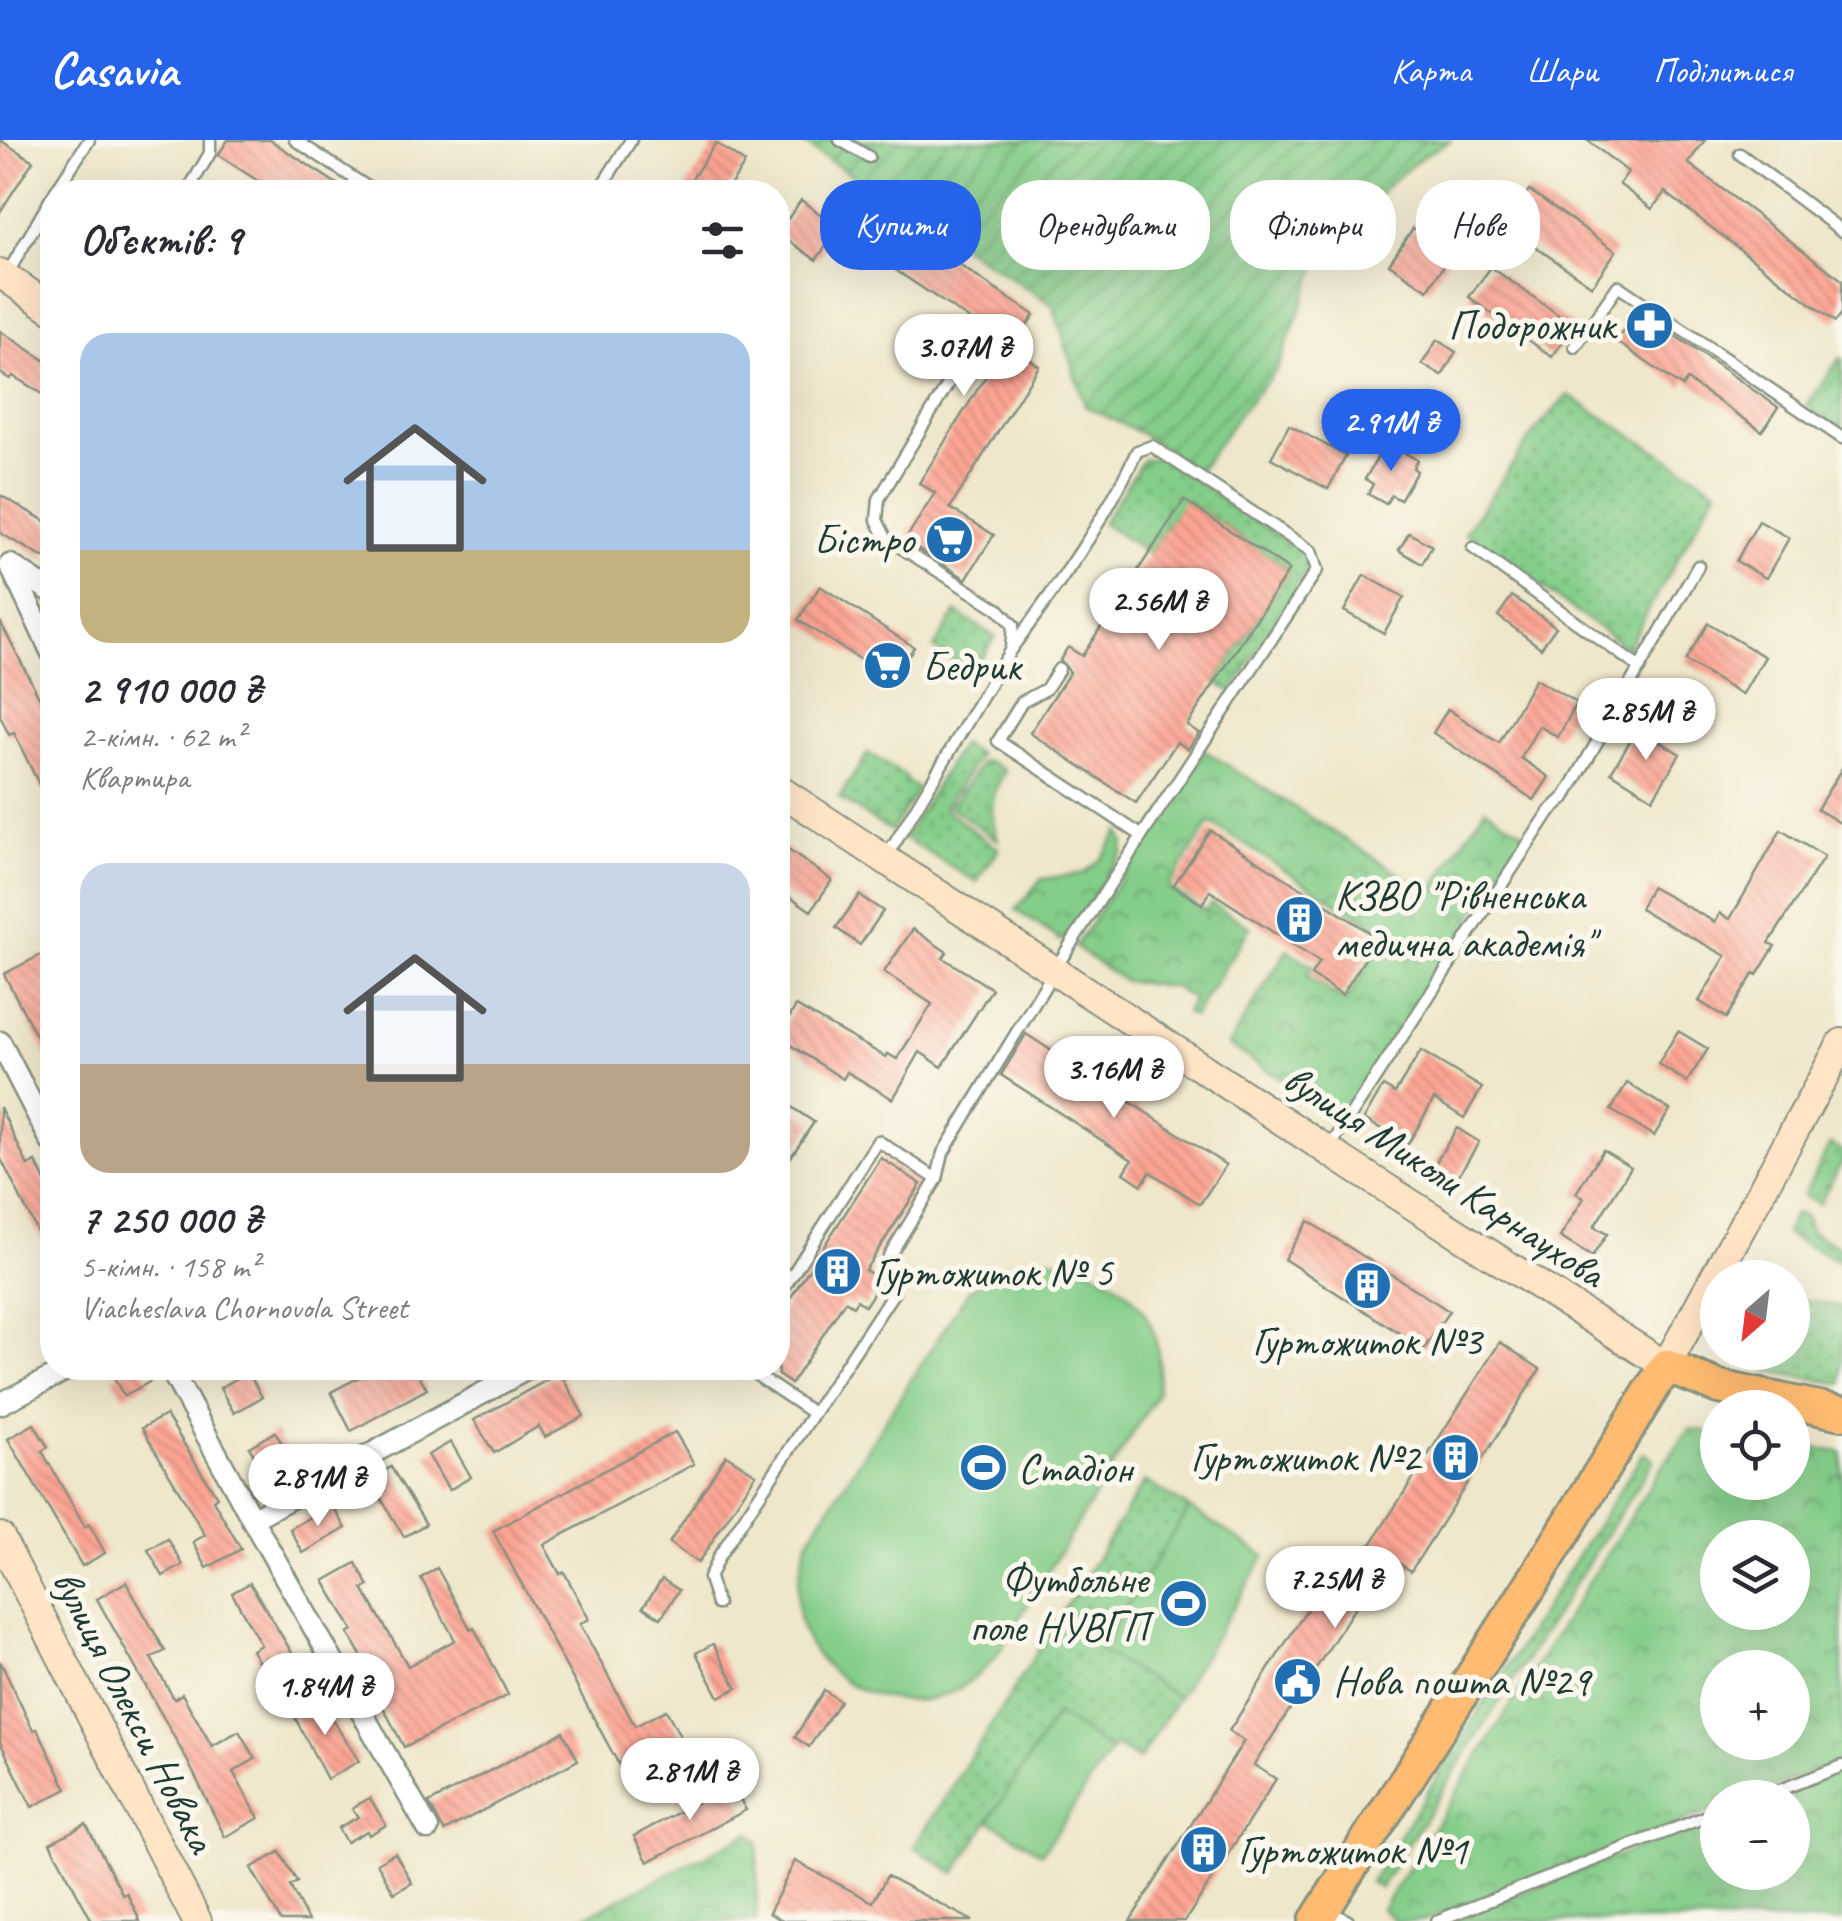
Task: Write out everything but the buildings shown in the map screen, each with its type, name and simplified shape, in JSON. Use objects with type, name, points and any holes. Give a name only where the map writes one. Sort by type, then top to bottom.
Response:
[{"type":"main road","points":[[2,279],[40,301]]},
{"type":"main road","name":"вулиця Миколи Карнаухова","points":[[790,796],[1328,1150],[1666,1366]]},
{"type":"main road","points":[[1329,1917],[1666,1366],[1842,1043]]},
{"type":"main road","points":[[1666,1366],[1719,1387],[1842,1412]]},
{"type":"main road","name":"вулиця Олекси Новака","points":[[0,1537],[197,1921]]},
{"type":"street","points":[[5,562],[40,584]]},
{"type":"street","points":[[5,562],[40,630]]},
{"type":"street","points":[[0,1042],[40,1119]]},
{"type":"street","points":[[0,1404],[47,1380]]},
{"type":"street","points":[[177,1380],[428,1829]]},
{"type":"street","points":[[252,1519],[507,1380]]},
{"type":"lane","points":[[63,180],[88,140]]},
{"type":"lane","points":[[194,180],[210,153],[210,140]]},
{"type":"lane","points":[[295,140],[357,180]]},
{"type":"lane","points":[[606,180],[631,140]]},
{"type":"lane","points":[[840,140],[868,157]]},
{"type":"lane","points":[[1740,154],[1842,231]]},
{"type":"lane","points":[[2,279],[40,217]]},
{"type":"lane","points":[[1575,347],[1618,286],[1842,438]]},
{"type":"lane","points":[[966,356],[879,500],[877,520],[886,538],[998,608],[1012,626],[1012,649]]},
{"type":"lane","points":[[718,1604],[709,1578],[719,1556],[894,1292],[889,1256],[937,1179],[943,1153],[1141,835],[1317,570],[1310,551],[1152,446],[1137,451],[1124,480],[1012,649],[885,859]]},
{"type":"lane","points":[[1474,548],[1640,668]]},
{"type":"lane","points":[[1328,1150],[1550,811],[1566,796],[1698,566]]},
{"type":"lane","points":[[1060,669],[1046,689],[1022,702],[998,741],[1141,835]]},
{"type":"lane","points":[[790,1279],[878,1141],[937,1179]]},
{"type":"lane","points":[[763,1380],[813,1414]]},
{"type":"lane","points":[[1806,1780],[1842,1766]]},
{"type":"lane","points":[[1436,1921],[1700,1819]]},
{"type":"green space","points":[[798,140],[1452,140],[1424,155],[1394,180],[1230,180],[1230,270],[1316,270],[1277,369],[1198,472],[1142,434],[1085,406],[1053,305],[981,258],[981,180],[860,180]]},
{"type":"green space","points":[[1842,359],[1842,430],[1806,405]]},
{"type":"green space","points":[[1568,395],[1717,489],[1627,648],[1465,533],[1535,431]]},
{"type":"green space","points":[[1160,457],[1307,555],[1310,566],[1232,692],[1216,682],[1289,570],[1185,500],[1149,554],[1102,523],[1143,460]]},
{"type":"green space","points":[[956,612],[995,637],[972,672],[934,648]]},
{"type":"green space","points":[[961,744],[979,755],[944,809],[999,849],[977,882],[904,838]]},
{"type":"green space","points":[[1205,751],[1431,893],[1485,808],[1525,833],[1345,1119],[1228,1045],[1287,950],[1313,966],[1307,977],[1346,1001],[1387,934],[1210,823],[1168,887],[1205,911],[1211,903],[1250,927],[1193,1017],[1185,1012],[1193,999],[1173,987],[1124,981],[1075,947]]},
{"type":"green space","points":[[868,753],[918,789],[891,831],[839,798]]},
{"type":"green space","points":[[989,761],[1005,771],[992,805],[998,840],[950,807],[982,762]]},
{"type":"green space","points":[[1119,831],[1124,842],[1122,853],[1065,938],[1061,940],[1016,910],[1042,879],[1084,873],[1100,860]]},
{"type":"green space","points":[[1830,1144],[1842,1151],[1842,1161],[1819,1204],[1803,1196]]},
{"type":"green space","points":[[1795,1213],[1806,1218],[1810,1232],[1842,1248],[1842,1263],[1785,1234]]},
{"type":"green space","name":"Стадіон","points":[[1045,1258],[1103,1275],[1134,1299],[1154,1333],[1159,1359],[1157,1394],[995,1658],[963,1686],[939,1697],[901,1700],[863,1691],[831,1670],[802,1628],[798,1591],[807,1542],[969,1290],[1005,1269]]},
{"type":"green space","points":[[1810,1301],[1842,1307],[1842,1384],[1767,1371],[1810,1370]]},
{"type":"green space","points":[[1690,1429],[1700,1430],[1700,1500],[1810,1500],[1810,1447],[1842,1452],[1842,1761],[1793,1780],[1700,1780],[1700,1815],[1422,1921],[1395,1921],[1382,1909],[1661,1468]]},
{"type":"green space","points":[[1643,1453],[1654,1460],[1380,1888],[1370,1882]]},
{"type":"green space","points":[[1145,1481],[1189,1508],[1100,1650],[1178,1697],[1139,1760],[1115,1745],[1111,1751],[1057,1715],[955,1873],[914,1847]]},
{"type":"green space","name":"Футбольне поле НУВГП","points":[[1189,1508],[1265,1556],[1178,1697],[1099,1650]]},
{"type":"green space","points":[[1057,1714],[1111,1751],[1042,1853],[989,1820]]},
{"type":"green space","points":[[1842,1770],[1842,1921],[1448,1921],[1700,1825],[1700,1890],[1810,1890],[1810,1782]]},
{"type":"green space","points":[[749,1833],[758,1841],[756,1921],[576,1921]]},
{"type":"place","name":"Подорожник","points":[[1650,325]]},
{"type":"place","name":"Бістро","points":[[949,539]]},
{"type":"place","name":"Бедрик","points":[[887,666]]},
{"type":"place","name":"КЗВО \"Рівненська медична академія\"","points":[[1300,919]]},
{"type":"place","name":"Гуртожиток № 5","points":[[838,1272]]},
{"type":"place","name":"Гуртожиток №3","points":[[1367,1285]]},
{"type":"place","name":"Гуртожиток №2","points":[[1455,1457]]},
{"type":"place","name":"Стадіон","points":[[983,1468]]},
{"type":"place","name":"Футбольне поле НУВГП","points":[[1183,1603]]},
{"type":"place","name":"Нова пошта №29","points":[[1298,1681]]},
{"type":"place","name":"Гуртожиток №1","points":[[1203,1850]]}]
